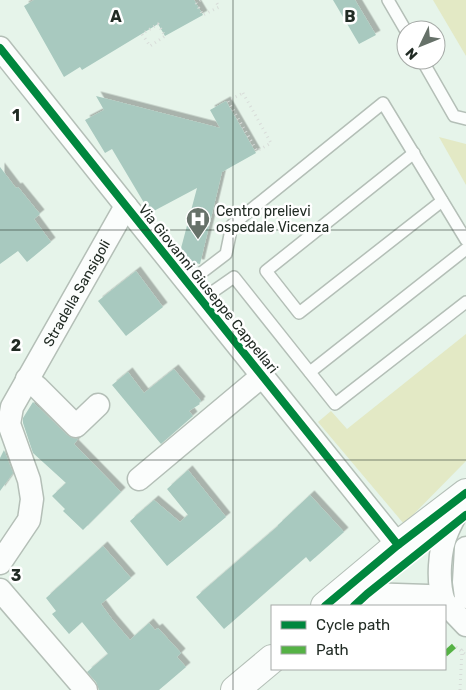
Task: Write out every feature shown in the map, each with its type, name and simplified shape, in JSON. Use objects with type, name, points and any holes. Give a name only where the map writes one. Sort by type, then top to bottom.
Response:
[{"type":"main road","points":[[326,605],[398,545],[466,494]]},
{"type":"main road","points":[[360,600],[460,531]]},
{"type":"main road","points":[[235,690],[271,660]]},
{"type":"street","name":"Via Giovanni Giuseppe Cappellari","points":[[0,48],[398,545]]},
{"type":"street","name":"Stradella Sansigoli","points":[[0,563],[29,520],[32,499],[29,480],[9,424],[12,408],[126,206]]},
{"type":"street","name":"Via Giovanni Giuseppe Cappellari","points":[[139,480],[262,376]]},
{"type":"street","points":[[27,379],[76,426],[98,405]]},
{"type":"street","points":[[466,494],[460,531],[466,596]]},
{"type":"street","points":[[443,605],[440,588],[441,556],[460,531]]},
{"type":"street","points":[[0,590],[86,690]]},
{"type":"street","points":[[342,605],[356,595],[360,600],[428,596],[438,605]]},
{"type":"street","points":[[446,613],[453,622],[466,627]]},
{"type":"lane","points":[[388,0],[400,20]]},
{"type":"lane","points":[[428,70],[454,116],[466,119]]},
{"type":"lane","points":[[194,292],[226,254],[232,226],[383,103],[466,240]]},
{"type":"lane","points":[[414,153],[266,271],[299,313],[442,201]]},
{"type":"lane","points":[[310,372],[466,249]]},
{"type":"lane","points":[[194,292],[234,276],[335,404],[466,302]]},
{"type":"path","points":[[200,0],[196,3],[203,15],[219,7],[215,0]]},
{"type":"path","points":[[158,24],[165,36],[150,46],[142,34],[158,24]]},
{"type":"path","points":[[242,93],[271,143],[257,151],[228,101],[242,93]]},
{"type":"path","points":[[460,690],[462,650],[466,655]]},
{"type":"green space","points":[[433,0],[466,0],[466,56],[446,20]]},
{"type":"green space","points":[[439,137],[466,144],[466,185]]},
{"type":"green space","points":[[466,334],[466,461],[404,524],[318,422],[331,411],[347,429]]},
{"type":"building","points":[[34,0],[194,0],[203,15],[165,36],[158,24],[82,70],[80,67],[64,77],[24,6]]},
{"type":"building","points":[[333,0],[355,0],[376,35],[359,44]]},
{"type":"building","points":[[96,96],[220,128],[210,110],[226,101],[256,153],[222,172],[200,264],[187,262],[180,252],[197,188],[150,213],[112,149],[105,153],[85,120],[104,110]]},
{"type":"building","points":[[0,167],[40,214],[34,219],[51,242],[27,262],[18,251],[0,264]]},
{"type":"building","points":[[136,271],[163,307],[126,336],[98,301]]},
{"type":"building","points":[[174,369],[201,401],[200,404],[189,411],[193,416],[161,444],[112,385],[128,372],[144,393]]},
{"type":"building","points":[[33,402],[67,435],[78,439],[74,444],[121,492],[83,530],[63,511],[65,509],[52,496],[66,483],[33,453],[23,418]]},
{"type":"building","points":[[4,450],[13,473],[0,491],[0,458]]},
{"type":"building","points":[[188,470],[226,517],[167,566],[130,521],[154,500],[180,522],[188,515],[167,489]]},
{"type":"building","points":[[310,495],[344,532],[310,562],[306,557],[224,629],[196,597],[278,526]]},
{"type":"building","points":[[103,546],[131,578],[101,604],[130,640],[149,623],[155,630],[158,628],[181,653],[177,657],[186,667],[159,690],[99,690],[96,682],[87,672],[108,654],[82,622],[69,634],[52,614],[56,611],[46,598]]},
{"type":"marked path","points":[[446,653],[454,646]]},
{"type":"cycle path","points":[[0,48],[398,545]]},
{"type":"cycle path","points":[[326,605],[398,545],[466,493]]},
{"type":"cycle path","points":[[355,605],[466,515]]},
{"type":"place","name":"Centro prelievi ospedale Vicenza","points":[[198,240]]}]
